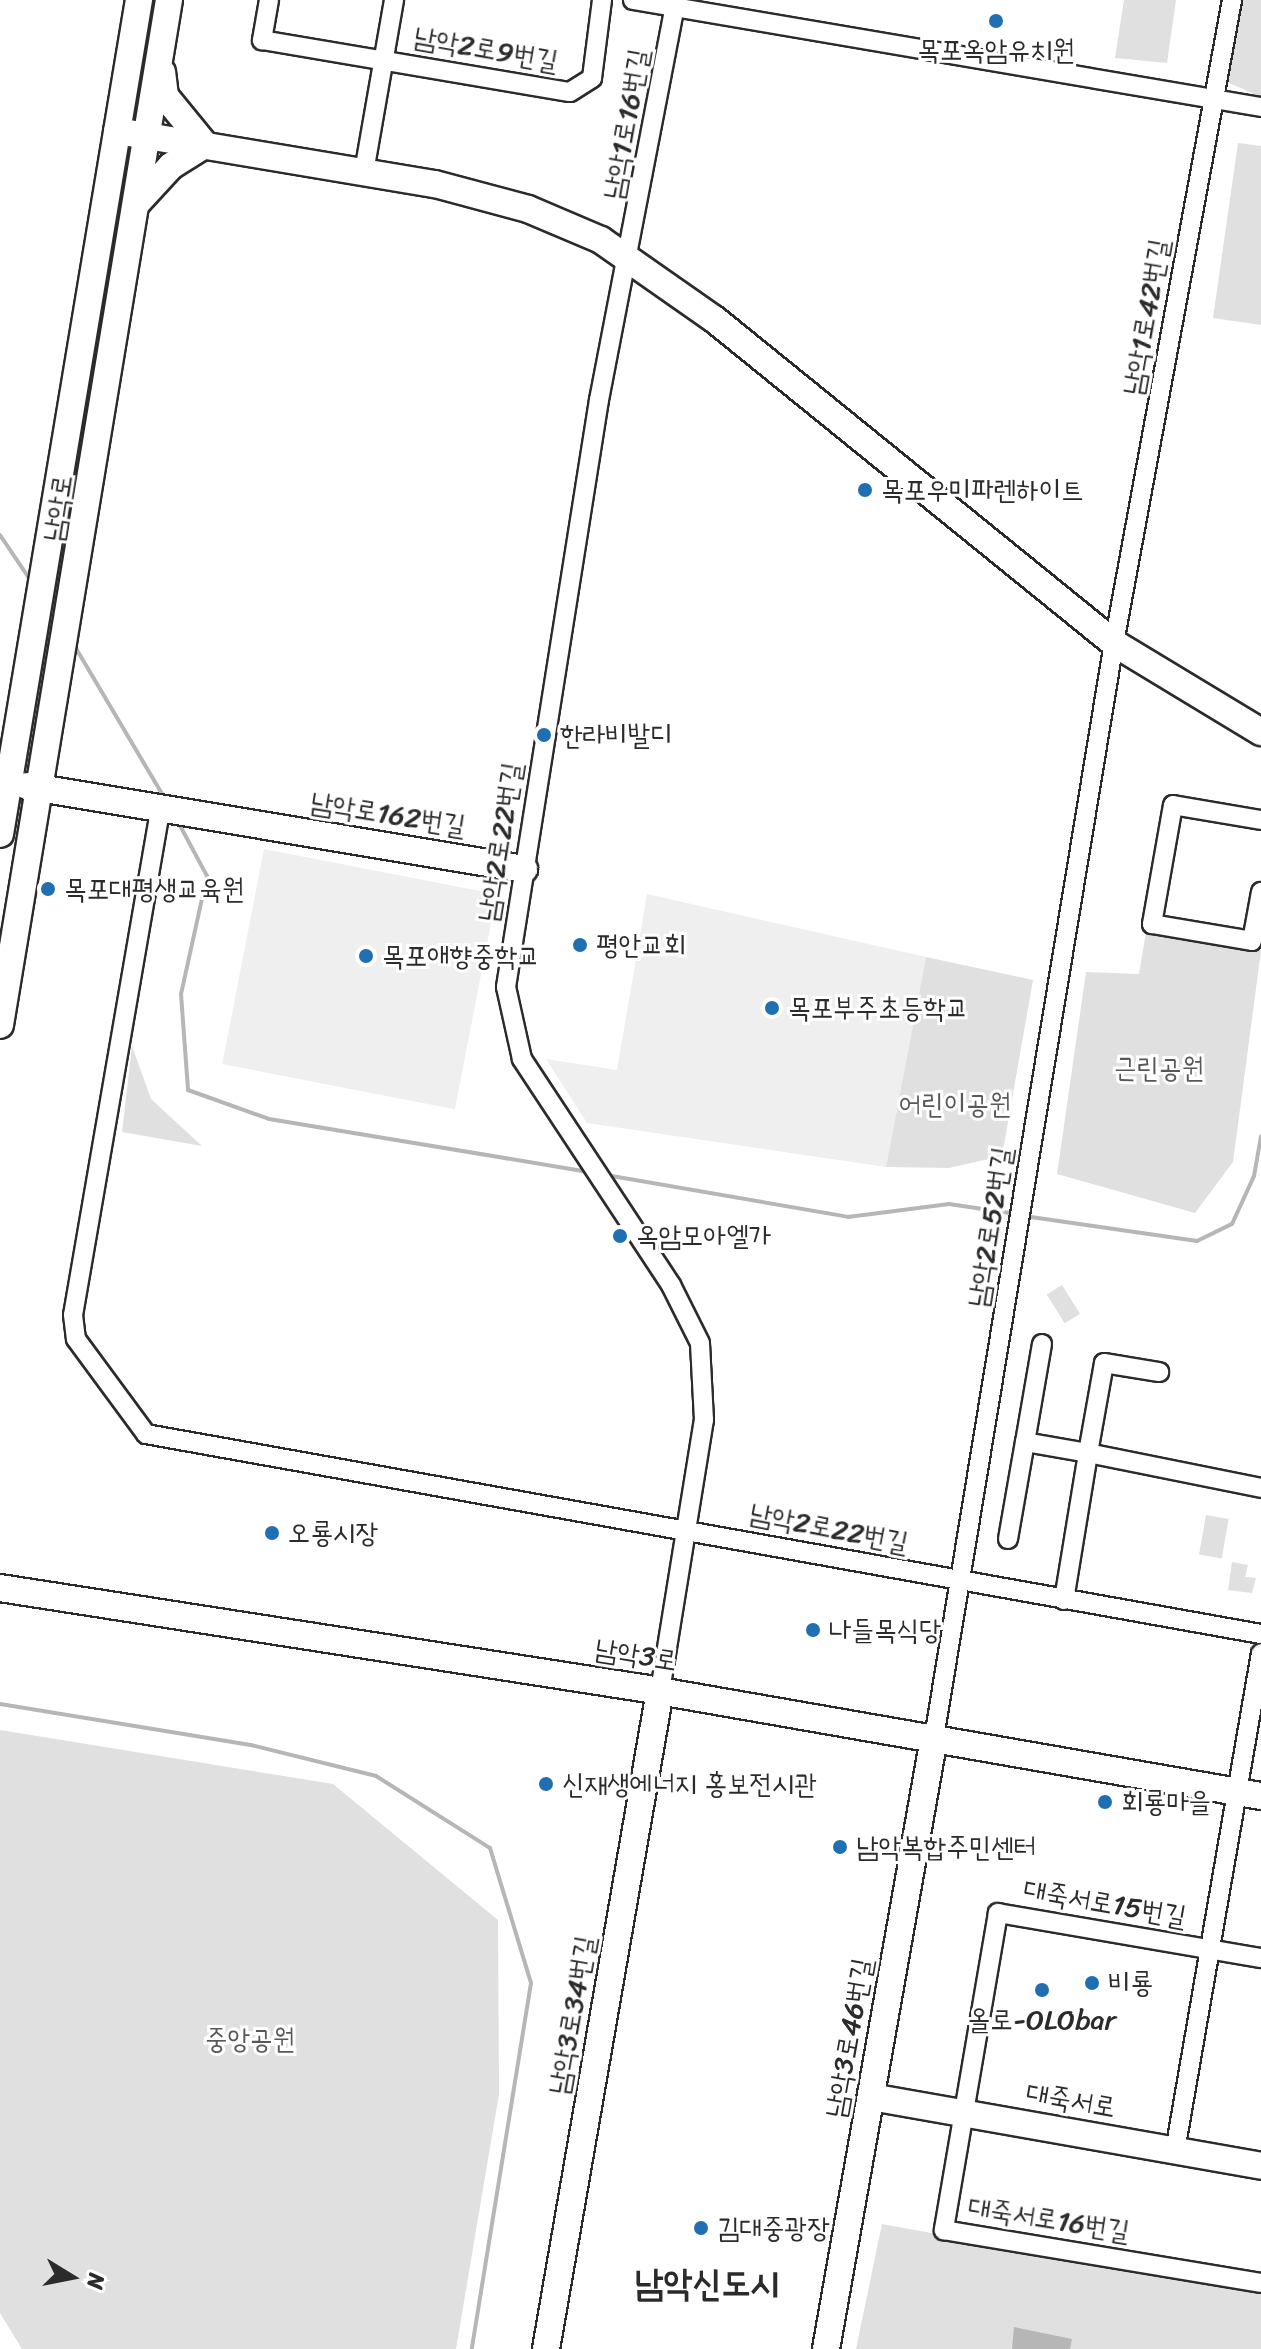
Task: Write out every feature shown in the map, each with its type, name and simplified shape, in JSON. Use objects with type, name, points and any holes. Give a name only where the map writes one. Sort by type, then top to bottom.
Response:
[{"type":"street","name":"남악로","points":[[0,834],[4,781],[36,627],[139,0]]},
{"type":"street","name":"남악로","points":[[0,1025],[76,599],[169,0]]},
{"type":"street","name":"남악2로9번길","points":[[269,0],[262,40],[570,92],[592,78],[602,0]]},
{"type":"street","name":"남악2로9번길","points":[[364,172],[394,0]]},
{"type":"street","points":[[633,0],[1261,107]]},
{"type":"street","name":"남악1로42번길","points":[[1114,643],[1232,0]]},
{"type":"street","name":"남악1로16번길","points":[[630,258],[675,5]]},
{"type":"street","points":[[160,54],[165,96],[205,145]]},
{"type":"street","points":[[117,131],[364,172],[528,209],[630,258],[1114,643],[1261,732]]},
{"type":"street","points":[[136,204],[171,166],[205,145]]},
{"type":"street","name":"남악2로22번길","points":[[630,258],[599,400],[524,869],[506,1007],[522,1059],[700,1343],[704,1420],[660,1691]]},
{"type":"street","name":"남악2로52번길","points":[[934,1738],[1114,643]]},
{"type":"street","points":[[4,781],[164,812],[73,1315],[76,1339],[138,1425],[168,1441],[687,1529]]},
{"type":"street","points":[[1261,820],[1173,805],[1152,924],[1252,941],[1261,892]]},
{"type":"street","name":"남악로162번길","points":[[164,812],[524,869]]},
{"type":"street","points":[[1008,1539],[1042,1344]]},
{"type":"street","points":[[1064,1600],[1104,1363],[1159,1372]]},
{"type":"street","points":[[1025,1442],[1261,1488]]},
{"type":"street","name":"남악2로22번길","points":[[687,1529],[960,1582]]},
{"type":"street","points":[[960,1582],[1261,1634]]},
{"type":"street","name":"남악3로","points":[[0,1588],[660,1691],[1249,1794]]},
{"type":"street","points":[[1175,2151],[1210,1950],[1249,1794],[1261,1653]]},
{"type":"street","name":"남악3로34번길","points":[[546,2349],[660,1691]]},
{"type":"street","name":"남악3로46번길","points":[[826,2349],[934,1738]]},
{"type":"street","name":"대죽서로15번길","points":[[963,2114],[998,1913],[1261,1958]]},
{"type":"street","name":"대죽서로","points":[[871,2097],[1261,2166]]},
{"type":"street","name":"대죽서로16번길","points":[[963,2114],[944,2230],[1261,2283]]},
{"type":"shaded area","name":"목포애향중학교","points":[[264,849],[497,894],[455,1109],[222,1064]]},
{"type":"shaded area","name":"목포부주초등학교","points":[[647,894],[926,957],[886,1167],[587,1123],[546,1059],[617,1070]]},
{"type":"shaded area","points":[[1014,2327],[1072,2339],[1070,2349],[1012,2349]]},
{"type":"green space","points":[[1124,0],[1176,0],[1167,63],[1115,58]]},
{"type":"green space","points":[[1240,0],[1261,0],[1261,97],[1227,82]]},
{"type":"green space","points":[[1238,143],[1261,146],[1261,325],[1213,318]]},
{"type":"green space","name":"근린공원","points":[[1146,932],[1261,951],[1233,1162],[1195,1213],[1057,1174],[1086,972],[1139,974]]},
{"type":"green space","name":"어린이공원","points":[[926,957],[1033,980],[1002,1156],[949,1168],[886,1167]]},
{"type":"green space","points":[[132,1046],[151,1099],[202,1146],[122,1132]]},
{"type":"green space","points":[[1062,1285],[1080,1314],[1065,1323],[1047,1295]]},
{"type":"green space","points":[[1206,1515],[1229,1519],[1222,1558],[1199,1554]]},
{"type":"green space","points":[[1232,1562],[1248,1565],[1245,1577],[1256,1578],[1252,1593],[1228,1590]]},
{"type":"green space","name":"중앙공원","points":[[0,1730],[333,1784],[498,1920],[499,2094],[456,2349],[22,2349],[0,2313]]},
{"type":"green space","points":[[882,2224],[1261,2293],[1261,2349],[856,2349]]},
{"type":"waterway","points":[[0,535],[31,581]]},
{"type":"waterway","points":[[74,645],[165,799]]},
{"type":"waterway","points":[[177,820],[207,876],[181,994],[188,1090],[269,1119],[589,1172]]},
{"type":"waterway","points":[[1024,1216],[1197,1241],[1232,1224],[1254,1176],[1261,1137]]},
{"type":"waterway","points":[[606,1175],[848,1217],[949,1204],[1016,1214]]},
{"type":"waterway","points":[[0,1704],[251,1745],[376,1776],[490,1848],[531,1983],[472,2349]]},
{"type":"place","name":"목포옥암유치원","points":[[996,21]]},
{"type":"place","name":"목포우미파렌하이트","points":[[865,490]]},
{"type":"place","name":"한라비발디","points":[[544,735]]},
{"type":"place","name":"목포대평생교육원","points":[[48,889]]},
{"type":"place","name":"평안교회","points":[[580,945]]},
{"type":"place","name":"목포애향중학교","points":[[366,956]]},
{"type":"place","name":"목포부주초등학교","points":[[772,1008]]},
{"type":"place","name":"옥암모아엘가","points":[[620,1236]]},
{"type":"place","name":"오룡시장","points":[[272,1533]]},
{"type":"place","name":"나들목식당","points":[[813,1630]]},
{"type":"place","name":"신재생에너지 홍보전시관","points":[[546,1784]]},
{"type":"place","name":"회룡마을","points":[[1105,1802]]},
{"type":"place","name":"남악복합주민센터","points":[[840,1847]]},
{"type":"place","name":"비룡","points":[[1092,1983]]},
{"type":"place","name":"올로-OLObar","points":[[1042,1990]]},
{"type":"place","name":"김대중광장","points":[[701,2228]]},
{"type":"district","name":"남악신도시","points":[[707,2284]]}]
